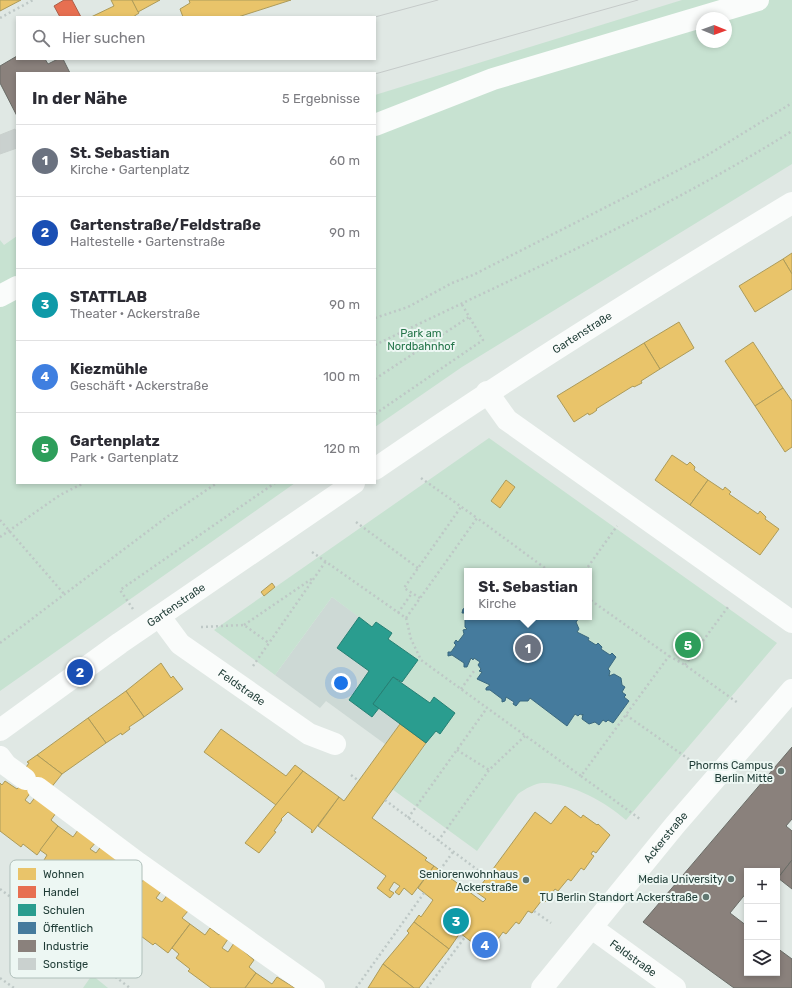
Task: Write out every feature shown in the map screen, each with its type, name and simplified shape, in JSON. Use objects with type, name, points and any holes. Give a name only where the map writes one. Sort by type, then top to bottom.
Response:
[{"type":"street","points":[[376,125],[493,79],[758,0]]},
{"type":"street","name":"Gartenstraße","points":[[376,467],[487,392],[686,266],[792,203]]},
{"type":"street","points":[[0,296],[16,288]]},
{"type":"street","points":[[487,392],[507,420],[792,622]]},
{"type":"street","name":"Gartenstraße","points":[[0,730],[152,622],[353,484]]},
{"type":"street","name":"Feldstraße","points":[[152,622],[186,649],[308,734],[335,744]]},
{"type":"street","name":"Ackerstraße","points":[[542,988],[675,825],[792,690]]},
{"type":"street","points":[[0,757],[6,765],[134,860]]},
{"type":"street","points":[[142,866],[314,988]]},
{"type":"street","name":"Feldstraße","points":[[592,928],[675,988]]},
{"type":"path","points":[[0,18],[33,0]]},
{"type":"path","points":[[376,318],[408,307],[452,283],[473,275],[706,156],[792,103]]},
{"type":"path","points":[[376,345],[594,240],[736,166],[792,131]]},
{"type":"path","points":[[376,413],[483,340],[461,304]]},
{"type":"path","points":[[376,378],[469,317]]},
{"type":"path","points":[[421,478],[545,568]]},
{"type":"path","points":[[73,488],[79,484]]},
{"type":"path","points":[[0,537],[60,495],[82,484]]},
{"type":"path","points":[[0,642],[65,595],[168,516],[216,484]]},
{"type":"path","points":[[152,622],[120,590],[274,484]]},
{"type":"path","points":[[420,598],[404,588],[461,507]]},
{"type":"path","points":[[406,618],[477,518]]},
{"type":"path","points":[[0,520],[65,595]]},
{"type":"path","points":[[356,522],[418,568]]},
{"type":"path","points":[[587,568],[616,526]]},
{"type":"path","points":[[312,552],[406,618],[411,639],[420,660],[640,819]]},
{"type":"path","points":[[253,666],[326,561]]},
{"type":"path","points":[[201,627],[244,625],[316,577]]},
{"type":"path","points":[[398,613],[412,593]]},
{"type":"path","points":[[592,601],[738,703]]},
{"type":"path","points":[[685,665],[728,607]]},
{"type":"path","points":[[244,625],[269,643]]},
{"type":"path","points":[[581,776],[669,656]]},
{"type":"path","points":[[462,690],[474,671]]},
{"type":"path","points":[[408,818],[487,708]]},
{"type":"path","points":[[626,715],[690,760]]},
{"type":"path","points":[[438,841],[489,770],[525,736]]},
{"type":"path","points":[[457,750],[489,770]]},
{"type":"path","points":[[351,774],[359,781]]},
{"type":"path","points":[[385,800],[487,877]]},
{"type":"path","points":[[440,870],[453,852]]},
{"type":"path","points":[[0,889],[10,897]]},
{"type":"path","points":[[356,988],[424,893]]},
{"type":"path","points":[[534,911],[552,923]]},
{"type":"path","points":[[427,988],[465,937]]},
{"type":"path","points":[[0,978],[14,988]]},
{"type":"path","points":[[117,978],[130,988]]},
{"type":"shaded area","points":[[332,597],[418,660],[436,731],[426,743],[400,724],[385,744],[326,701],[320,708],[275,675]]},
{"type":"green space","name":"Park am Nordbahnhof","points":[[682,0],[792,0],[792,164],[462,367],[376,426],[376,95]]},
{"type":"green space","points":[[16,237],[16,484],[294,484],[0,691],[0,240],[4,245]]},
{"type":"green space","points":[[489,438],[777,643],[626,820],[609,807],[588,795],[565,786],[540,783],[518,794],[477,851],[392,789],[436,731],[430,703],[402,682],[418,660],[388,639],[392,633],[376,622],[372,627],[332,597],[275,675],[214,630]],"holes":[[[464,568],[592,568],[592,620],[578,620],[576,622],[578,626],[577,632],[589,638],[588,640],[596,645],[598,644],[602,647],[601,649],[610,655],[612,654],[616,657],[608,669],[610,671],[609,676],[614,674],[621,678],[622,685],[625,687],[622,692],[624,697],[629,701],[613,723],[608,720],[606,722],[603,720],[599,725],[595,722],[589,724],[583,714],[578,716],[575,714],[567,726],[530,698],[528,701],[520,701],[516,706],[506,697],[505,701],[502,701],[502,699],[490,690],[486,690],[490,685],[478,679],[482,672],[480,671],[480,662],[474,658],[471,658],[467,667],[464,667],[464,663],[452,655],[448,655],[448,652],[451,652],[456,645],[456,640],[458,642],[464,634],[463,630],[467,629],[465,627],[463,612]]]},
{"type":"green space","points":[[90,978],[96,978],[108,988],[83,988]]},
{"type":"building: Wohnen","points":[[0,0],[21,0],[0,11]]},
{"type":"building: Wohnen","points":[[111,0],[132,0],[139,13],[134,16],[93,16],[114,6]]},
{"type":"building: Wohnen","points":[[132,0],[160,0],[138,12]]},
{"type":"building: Wohnen","points":[[189,0],[291,0],[241,16],[183,16],[180,9],[190,3]]},
{"type":"building: Wohnen","points":[[792,253],[792,274],[783,259]]},
{"type":"building: Wohnen","points":[[783,259],[792,274],[792,289],[755,312],[739,286]]},
{"type":"building: Wohnen","points":[[679,322],[694,348],[660,369],[644,343]]},
{"type":"building: Wohnen","points":[[753,342],[783,388],[755,406],[725,361]]},
{"type":"building: Wohnen","points":[[644,343],[660,369],[641,381],[642,383],[634,387],[633,386],[596,409],[597,410],[593,413],[589,415],[588,413],[574,422],[557,396]]},
{"type":"building: Wohnen","points":[[783,388],[792,401],[792,447],[785,452],[755,406]]},
{"type":"building: Wohnen","points":[[672,455],[687,465],[690,462],[695,467],[694,470],[708,480],[690,505],[655,480]]},
{"type":"building: Wohnen","points":[[506,480],[515,487],[500,508],[491,501]]},
{"type":"building: Wohnen","points":[[708,480],[723,490],[725,487],[731,492],[729,494],[758,514],[760,511],[766,517],[765,519],[779,529],[760,555],[690,505]]},
{"type":"building: Wohnen","points":[[272,583],[275,587],[264,596],[261,592]]},
{"type":"building: Wohnen","points":[[161,663],[171,678],[173,676],[183,689],[144,717],[126,691]]},
{"type":"building: Wohnen","points":[[126,691],[144,717],[129,727],[130,729],[122,735],[121,733],[106,743],[88,718]]},
{"type":"building: Wohnen","points":[[88,718],[106,743],[62,774],[37,755]]},
{"type":"building: Wohnen","points":[[400,724],[426,743],[372,818],[427,858],[425,860],[434,866],[412,895],[404,888],[399,895],[395,892],[400,886],[394,882],[389,890],[394,893],[390,898],[377,888],[386,876],[318,826],[339,797],[344,801]]},
{"type":"building: Wohnen","points":[[221,729],[286,776],[295,765],[303,771],[276,805],[204,752]]},
{"type":"building: Wohnen","points":[[37,755],[62,774],[50,789],[34,794],[21,785],[24,770],[29,763],[27,762]]},
{"type":"building: Wohnen","points":[[303,771],[339,797],[312,833],[312,830],[288,812],[281,819],[282,820],[274,831],[276,832],[259,853],[245,843]]},
{"type":"building: Wohnen","points":[[5,781],[17,789],[21,785],[31,792],[25,800],[30,804],[36,796],[56,813],[51,820],[58,826],[37,855],[23,844],[21,847],[0,831],[0,783],[2,785]]},
{"type":"building: Wohnen","name":"Seniorenwohnhaus Ackerstraße","points":[[565,806],[581,818],[583,815],[597,825],[598,824],[610,835],[596,853],[593,851],[591,854],[594,856],[584,870],[581,868],[571,881],[568,879],[558,891],[555,889],[545,902],[542,900],[532,913],[528,911],[519,924],[516,922],[506,934],[503,932],[487,954],[460,933],[449,949],[414,922],[419,915],[421,917],[433,900],[418,888],[434,866],[483,902],[486,899],[476,892],[535,812],[551,824]]},
{"type":"building: Wohnen","points":[[58,826],[73,837],[78,830],[97,841],[90,849],[96,853],[102,845],[120,860],[44,860],[47,855],[40,850]]},
{"type":"building: Wohnen","points":[[144,879],[162,890],[156,898],[162,902],[168,894],[188,911],[182,918],[190,924],[168,953],[155,943],[153,945],[142,937],[142,882]]},
{"type":"building: Wohnen","points":[[414,922],[449,949],[419,988],[414,988],[383,964],[409,933],[407,931]]},
{"type":"building: Wohnen","points":[[190,924],[205,935],[210,928],[219,935],[220,933],[228,939],[222,948],[228,952],[234,943],[254,960],[249,967],[256,973],[245,988],[211,988],[188,971],[190,969],[176,958],[179,954],[172,948]]},
{"type":"building: Wohnen","points":[[383,964],[414,988],[368,988]]},
{"type":"building: Wohnen","points":[[256,973],[272,984],[277,977],[295,988],[245,988]]},
{"type":"building: Handel","points":[[64,0],[72,0],[80,16],[59,16],[54,6]]},
{"type":"building: Schulen","points":[[359,617],[372,627],[376,622],[392,633],[388,639],[418,660],[402,682],[393,677],[373,704],[379,708],[372,717],[349,700],[369,671],[337,648]]},
{"type":"building: Schulen","points":[[393,677],[430,703],[434,697],[455,713],[440,734],[436,731],[426,743],[373,704]]},
{"type":"building: Öffentlich","points":[[465,620],[578,620],[576,622],[579,629],[577,632],[589,638],[588,640],[596,645],[598,643],[602,647],[601,649],[610,655],[612,653],[616,657],[608,669],[610,671],[609,676],[614,674],[621,678],[622,685],[625,687],[622,692],[626,695],[624,697],[629,701],[613,723],[608,720],[606,722],[603,720],[599,725],[595,722],[589,724],[582,719],[583,714],[578,716],[575,714],[567,726],[530,698],[528,701],[520,701],[516,706],[513,704],[514,702],[506,697],[505,701],[502,702],[502,699],[490,690],[486,690],[486,688],[490,685],[477,679],[482,672],[479,671],[481,669],[478,665],[480,662],[474,658],[473,660],[471,658],[467,667],[464,667],[464,663],[452,655],[448,656],[448,652],[451,652],[456,645],[454,643],[456,640],[458,642],[464,634],[463,630],[467,629],[465,627]]},
{"type":"building: Industrie","points":[[16,57],[16,60],[46,60],[48,64],[56,60],[64,60],[70,72],[16,72],[16,114],[0,83],[0,66]]},
{"type":"building: Industrie","name":"TU Berlin Standort Ackerstraße","points":[[792,747],[792,819],[786,826],[792,831],[792,860],[780,875],[780,868],[744,868],[744,896],[730,913],[744,924],[744,976],[780,976],[780,950],[792,959],[792,988],[734,988],[643,922]]},
{"type":"building: Industrie","points":[[792,860],[792,889],[780,880],[780,875]]},
{"type":"building: Sonstige","points":[[15,129],[16,148],[0,154],[0,135]]},
{"type":"tram line","points":[[376,17],[438,0]]},
{"type":"tram line","points":[[376,74],[638,0]]},
{"type":"place","name":"Gartenplatz","points":[[688,645]]},
{"type":"place","name":"St. Sebastian","points":[[528,648]]},
{"type":"place","name":"Gartenstraße/Feldstraße","points":[[80,672]]},
{"type":"place","name":"Phorms Campus Berlin Mitte","points":[[781,771]]},
{"type":"place","name":"Media University","points":[[731,879]]},
{"type":"place","name":"Seniorenwohnhaus Ackerstraße","points":[[526,880]]},
{"type":"place","name":"TU Berlin Standort Ackerstraße","points":[[706,897]]},
{"type":"place","name":"STATTLAB","points":[[456,921]]},
{"type":"place","name":"Kiezmühle","points":[[485,945]]}]
